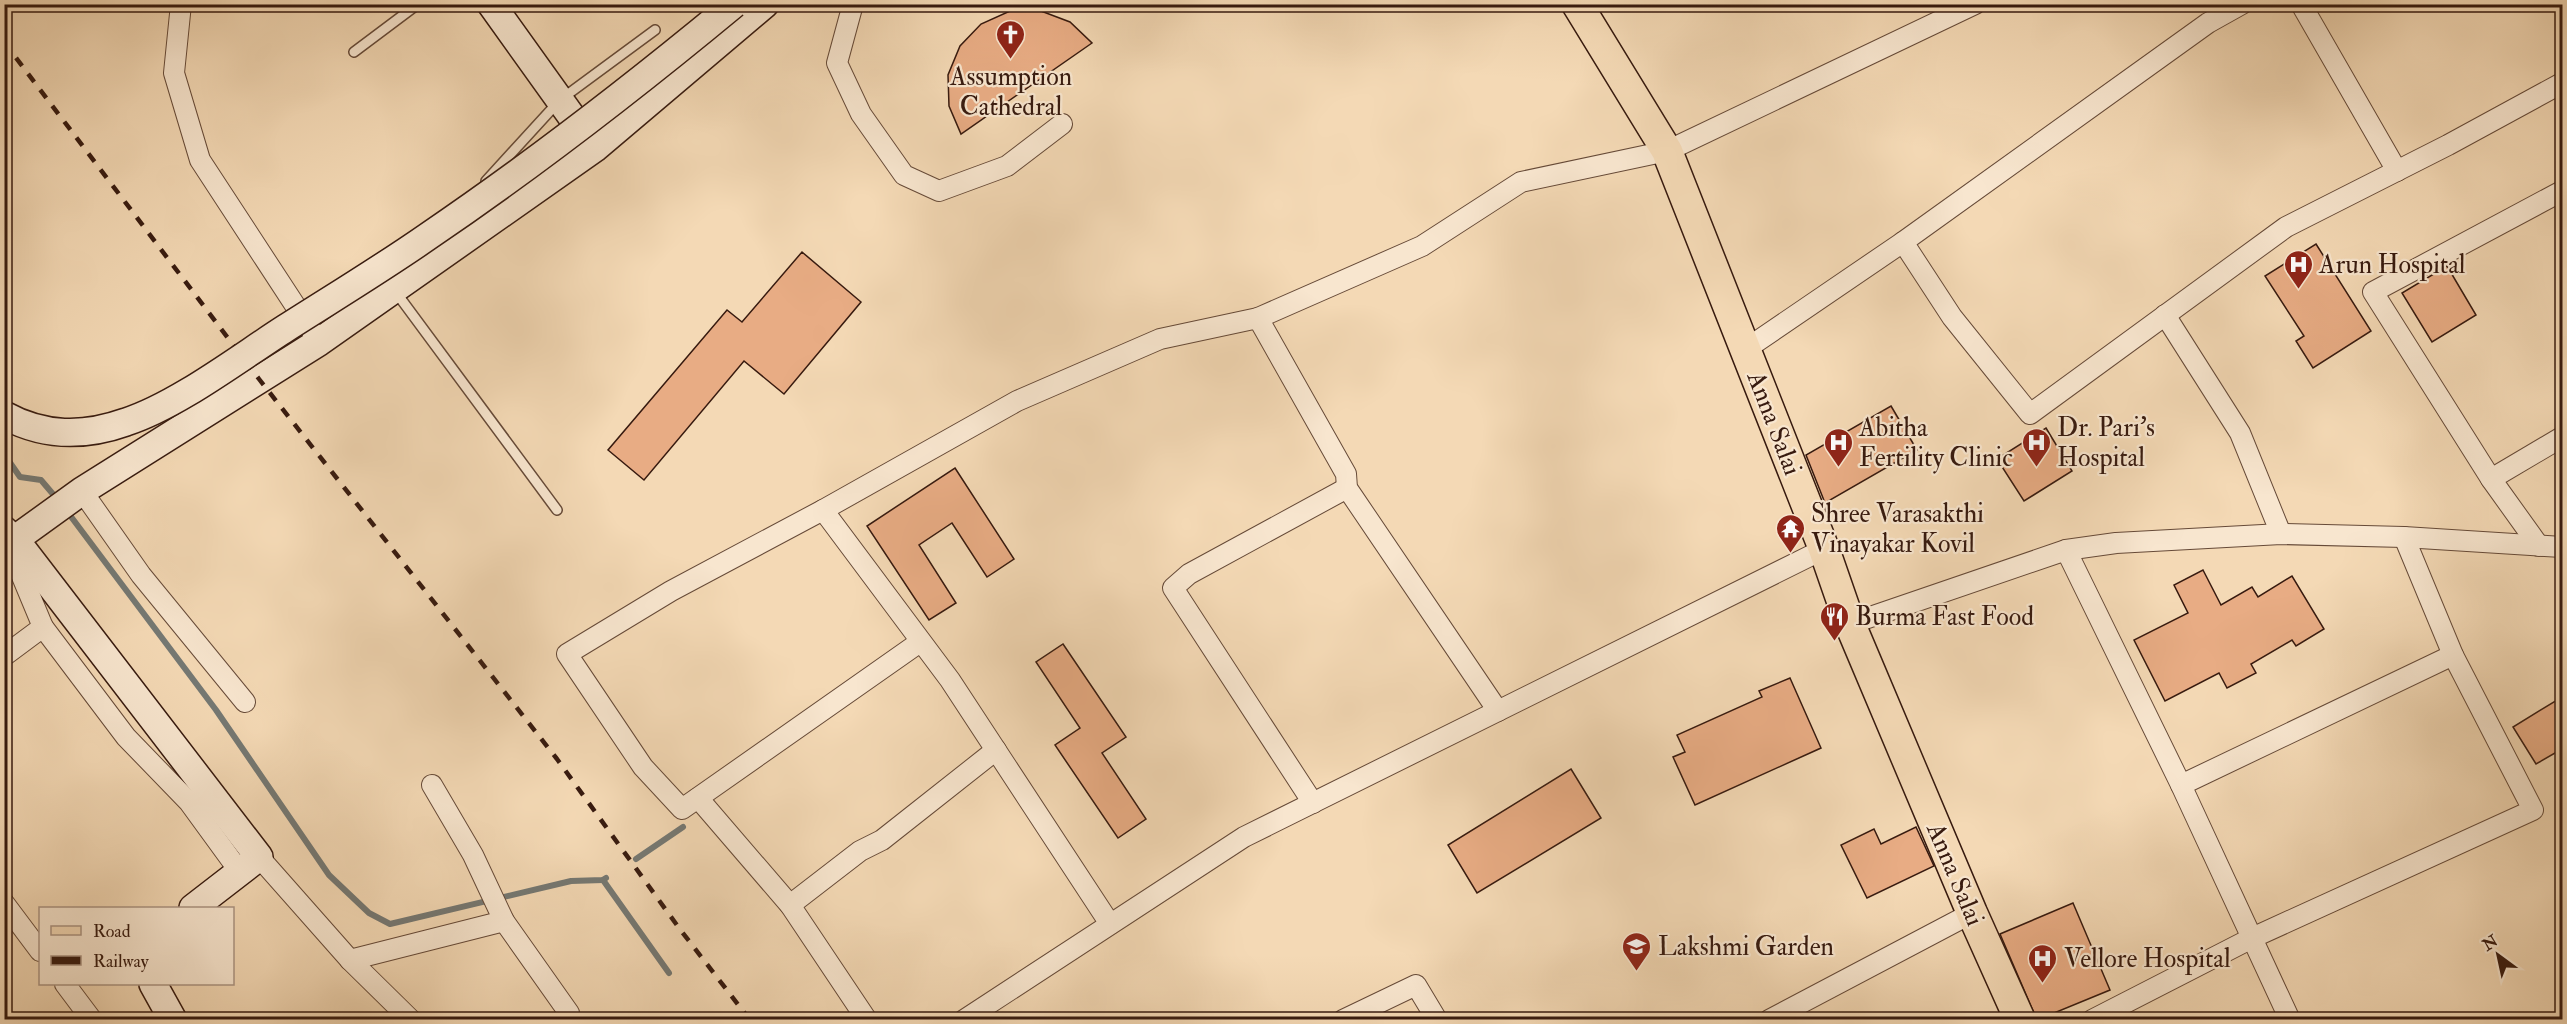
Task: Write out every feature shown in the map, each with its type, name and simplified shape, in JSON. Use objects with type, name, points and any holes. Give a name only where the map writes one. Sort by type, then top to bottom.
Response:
[{"type":"main road","name":"Anna Salai","points":[[1577,4],[1667,151],[1824,549],[1850,624],[1972,913],[2020,1020]]},
{"type":"street","points":[[181,4],[174,73],[200,160],[319,342]]},
{"type":"street","points":[[4,415],[40,431],[62,434],[84,432],[128,422],[172,400],[372,273],[489,194],[734,4]]},
{"type":"street","points":[[14,540],[82,491],[319,342],[594,148],[765,4]]},
{"type":"street","points":[[853,4],[837,63],[861,114],[904,175],[939,191],[1007,166],[1062,124]]},
{"type":"street","points":[[920,642],[682,809],[643,767],[567,654],[671,591],[823,510],[1017,401],[1160,339],[1257,318],[1422,246],[1521,182],[1667,151],[1976,4]]},
{"type":"street","points":[[1746,349],[1904,242],[2208,23],[2242,4]]},
{"type":"street","points":[[2301,4],[2397,171]]},
{"type":"street","points":[[499,7],[594,148]]},
{"type":"street","points":[[1904,242],[1952,317],[2030,414],[2286,226],[2397,171],[2562,83]]},
{"type":"street","points":[[2539,546],[2491,479],[2373,292],[2562,191]]},
{"type":"street","points":[[2165,315],[2240,433],[2281,534]]},
{"type":"street","points":[[1257,318],[1346,474],[1347,488],[1498,711]]},
{"type":"street","points":[[2491,479],[2562,437]]},
{"type":"street","points":[[1312,803],[1173,588],[1189,574],[1347,488]]},
{"type":"street","points":[[82,491],[141,575],[245,702]]},
{"type":"street","points":[[823,510],[950,680],[1110,924]]},
{"type":"street","points":[[1850,624],[2066,550],[2116,543],[2281,534],[2404,537],[2562,547]]},
{"type":"street","points":[[2091,1020],[2252,938],[2533,810],[2453,655],[2404,537]]},
{"type":"street","points":[[14,540],[18,567],[43,627],[126,737],[249,865],[411,1020]]},
{"type":"street","points":[[14,540],[249,865]]},
{"type":"street","points":[[964,1020],[1244,837],[1824,549]]},
{"type":"street","points":[[2066,550],[2181,785],[2290,1020]]},
{"type":"street","points":[[4,656],[43,627]]},
{"type":"street","points":[[2181,785],[2453,655]]},
{"type":"street","points":[[790,905],[860,851],[882,840],[996,750]]},
{"type":"street","points":[[432,785],[473,855],[504,921],[569,1013]]},
{"type":"street","points":[[698,798],[790,905],[867,1020]]},
{"type":"street","points":[[196,907],[249,865]]},
{"type":"street","points":[[4,903],[39,950]]},
{"type":"street","points":[[1769,1020],[1972,913]]},
{"type":"street","points":[[350,960],[504,921]]},
{"type":"street","points":[[66,985],[92,1020]]},
{"type":"street","points":[[154,985],[173,1020]]},
{"type":"street","points":[[1343,1020],[1416,985],[1437,1020]]},
{"type":"lane","points":[[354,52],[418,4]]},
{"type":"lane","points":[[486,182],[560,100],[655,30]]},
{"type":"lane","points":[[393,289],[557,510]]},
{"type":"building","name":"Assumption Cathedral","points":[[1010,11],[1041,11],[1070,22],[1092,43],[961,134],[949,106],[948,75],[960,46],[981,24]]},
{"type":"building","points":[[2316,244],[2371,331],[2313,368],[2296,341],[2304,336],[2265,276]]},
{"type":"building","points":[[802,252],[861,302],[784,394],[744,361],[644,480],[608,450],[727,310],[742,322]]},
{"type":"building","points":[[2447,266],[2476,315],[2432,342],[2402,293]]},
{"type":"building","points":[[1891,406],[1917,450],[1825,503],[1806,455]]},
{"type":"building","points":[[2046,428],[2072,471],[2024,501],[1997,459]]},
{"type":"building","points":[[955,468],[1014,559],[987,577],[952,523],[919,545],[956,603],[929,620],[867,526]]},
{"type":"building","points":[[2203,570],[2221,605],[2252,587],[2258,597],[2292,576],[2324,629],[2296,646],[2292,640],[2251,664],[2256,673],[2227,688],[2219,673],[2165,701],[2134,640],[2188,613],[2174,585]]},
{"type":"building","points":[[1063,644],[1126,737],[1102,753],[1146,819],[1118,838],[1055,745],[1080,728],[1036,662]]},
{"type":"building","points":[[1790,678],[1821,748],[1695,805],[1673,757],[1685,752],[1677,735],[1762,697],[1759,691]]},
{"type":"building","points":[[2562,697],[2562,749],[2536,764],[2513,727]]},
{"type":"building","points":[[1571,769],[1601,818],[1477,893],[1448,845]]},
{"type":"building","points":[[1916,827],[1934,866],[1867,898],[1841,845],[1874,829],[1881,844]]},
{"type":"building","points":[[2073,903],[2110,990],[2037,1020],[2000,934]]},
{"type":"waterway","points":[[4,454],[20,477],[41,480],[58,500]]},
{"type":"waterway","points":[[66,510],[216,710],[329,875],[369,913],[390,924],[571,881],[606,878]]},
{"type":"waterway","points":[[636,859],[683,827]]},
{"type":"waterway","points":[[603,880],[669,973]]},
{"type":"railway","points":[[4,42],[259,379],[557,759],[679,928],[750,1020]]},
{"type":"place","name":"Assumption Cathedral","points":[[1011,60]]},
{"type":"place","name":"Arun Hospital","points":[[2298,290]]},
{"type":"place","name":"Abitha Fertility Clinic","points":[[1838,468]]},
{"type":"place","name":"Dr. Pari's Hospital","points":[[2036,468]]},
{"type":"place","name":"Shree Varasakthi Vinayakar Kovil","points":[[1790,554]]},
{"type":"place","name":"Burma Fast Food","points":[[1834,642]]},
{"type":"place","name":"Lakshmi Garden","points":[[1637,972]]},
{"type":"place","name":"Vellore Hospital","points":[[2043,984]]}]
